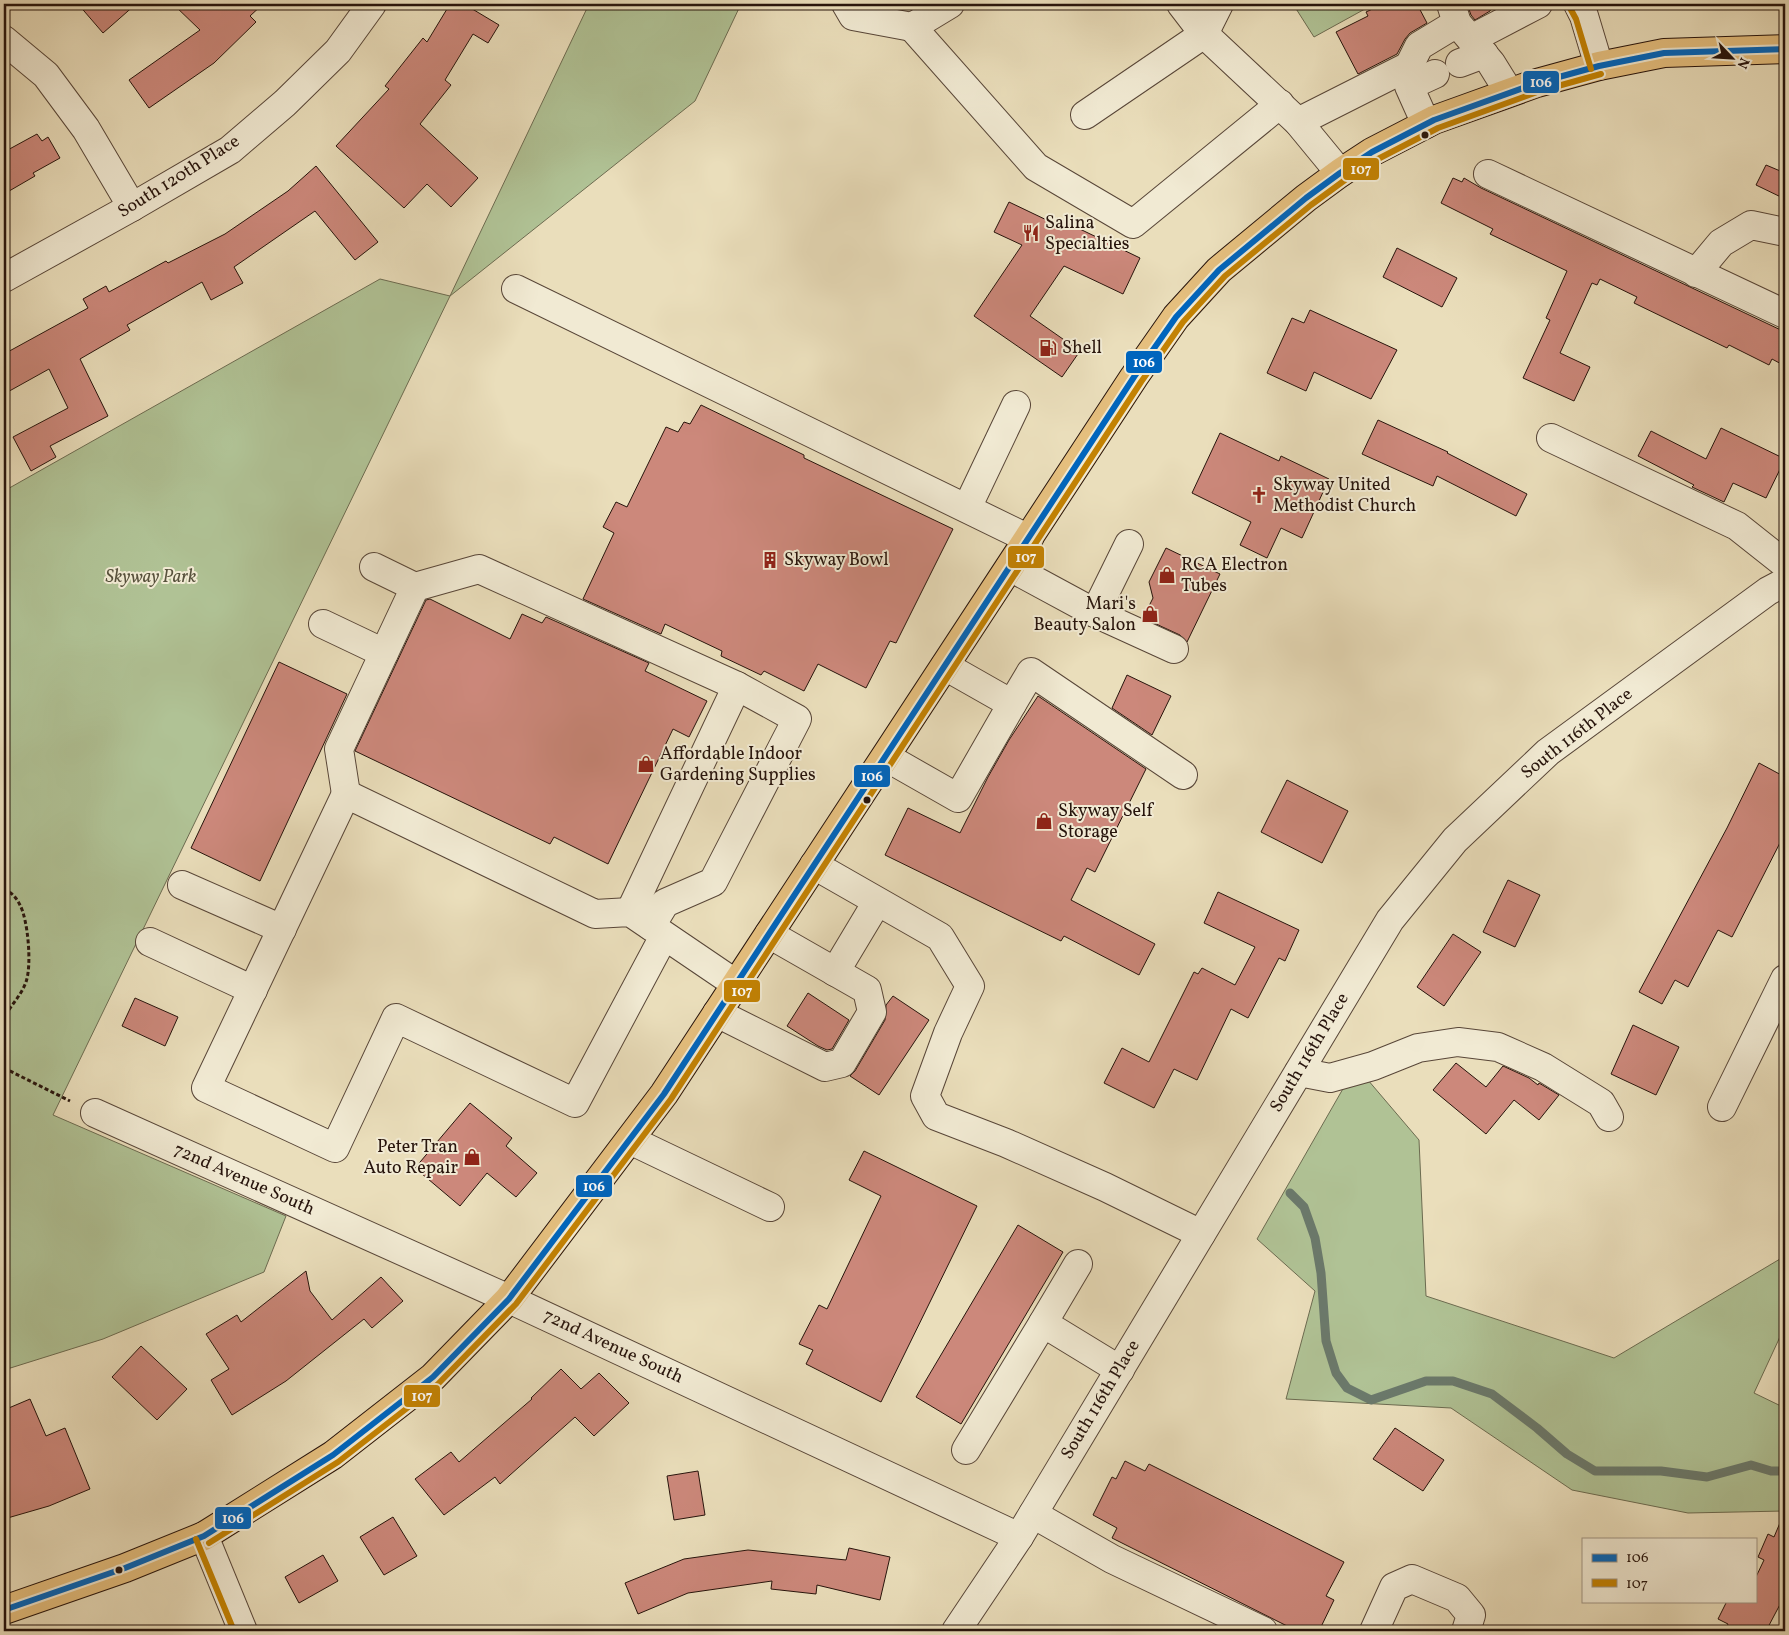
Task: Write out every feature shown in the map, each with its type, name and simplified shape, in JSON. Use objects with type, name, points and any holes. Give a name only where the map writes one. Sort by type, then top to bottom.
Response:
[{"type":"main road","points":[[4,1610],[125,1568],[204,1536],[333,1455],[433,1377],[509,1299],[664,1094],[1134,377],[1176,317],[1219,270],[1306,198],[1340,173],[1372,152],[1426,124],[1537,82],[1599,66],[1664,53],[1785,49]]},
{"type":"street","name":"South 120th Place","points":[[4,278],[132,208],[230,150],[271,115],[338,51],[372,4]]},
{"type":"street","points":[[846,4],[853,16],[912,27],[1036,167],[1133,224],[1289,113],[1409,76],[1435,74]]},
{"type":"street","points":[[912,27],[950,4]]},
{"type":"street","points":[[1181,4],[1204,34],[1289,113],[1340,173]]},
{"type":"street","points":[[1085,115],[1204,34],[1219,4]]},
{"type":"street","points":[[1578,4],[1584,16],[1599,66]]},
{"type":"street","points":[[1426,124],[1409,76],[1419,46],[1465,37],[1521,7]]},
{"type":"street","points":[[1465,37],[1509,92]]},
{"type":"street","points":[[4,40],[46,75],[86,129],[132,208]]},
{"type":"street","points":[[1488,174],[1785,314]]},
{"type":"street","points":[[1696,273],[1721,243],[1751,226],[1785,232]]},
{"type":"street","points":[[516,288],[1029,539]]},
{"type":"street","points":[[966,508],[1016,405]]},
{"type":"street","points":[[1551,438],[1737,526],[1785,564]]},
{"type":"street","points":[[1095,613],[1129,544]]},
{"type":"street","points":[[374,567],[414,587],[479,569],[737,686],[797,719],[713,882],[664,903],[648,925]]},
{"type":"street","points":[[1010,567],[1095,613],[1174,649]]},
{"type":"street","points":[[414,587],[339,750],[346,794],[206,1088],[334,1148],[396,1018],[575,1103],[648,925],[737,686]]},
{"type":"street","name":"South 116th Place","points":[[956,1631],[1019,1537],[1390,920],[1455,840],[1548,752],[1780,592]]},
{"type":"street","points":[[323,624],[384,653]]},
{"type":"street","points":[[945,666],[1012,704]]},
{"type":"street","points":[[886,757],[958,798],[1031,672],[1184,775]]},
{"type":"street","points":[[346,794],[595,914],[648,925],[736,984]]},
{"type":"street","points":[[814,865],[940,936],[970,986],[948,1033],[925,1096],[936,1116],[1006,1143],[1105,1187],[1201,1234]]},
{"type":"street","points":[[182,885],[282,929]]},
{"type":"street","points":[[834,972],[877,902]]},
{"type":"street","points":[[717,1013],[825,1067],[842,1063],[872,1012],[867,990],[769,934]]},
{"type":"street","points":[[150,942],[253,990]]},
{"type":"street","points":[[1722,1107],[1785,979]]},
{"type":"street","points":[[1299,1072],[1330,1078],[1373,1066],[1418,1048],[1458,1042],[1498,1047],[1543,1067],[1602,1103],[1609,1117]]},
{"type":"street","name":"72nd Avenue South","points":[[95,1114],[509,1299],[1019,1537]]},
{"type":"street","points":[[630,1140],[770,1207]]},
{"type":"street","points":[[966,1450],[1078,1264]]},
{"type":"street","points":[[1043,1323],[1120,1370]]},
{"type":"street","points":[[1033,1514],[1112,1559],[1263,1631]]},
{"type":"street","points":[[204,1536],[243,1631]]},
{"type":"street","points":[[1374,1631],[1394,1587],[1412,1579],[1457,1598],[1471,1615],[1466,1631]]},
{"type":"path","points":[[4,888],[17,898],[23,912],[30,962],[24,987],[4,1018]]},
{"type":"path","points":[[4,1068],[95,1114]]},
{"type":"green space","points":[[589,4],[741,4],[695,101],[450,296]]},
{"type":"green space","points":[[1293,4],[1374,4],[1314,37]]},
{"type":"green space","name":"Skyway Park","points":[[380,279],[450,296],[53,1115],[286,1216],[264,1272],[103,1339],[4,1370],[4,491]]},
{"type":"green space","points":[[1356,1066],[1419,1140],[1426,1296],[1614,1358],[1785,1256],[1785,1326],[1754,1393],[1785,1408],[1785,1511],[1688,1513],[1572,1490],[1451,1408],[1286,1399],[1315,1291],[1257,1239]]},
{"type":"building","points":[[78,4],[136,4],[103,33]]},
{"type":"building","points":[[173,4],[263,4],[250,16],[256,22],[214,63],[149,108],[129,80],[200,30]]},
{"type":"building","points":[[450,4],[464,4],[499,25],[488,43],[473,34],[445,80],[451,85],[420,124],[478,178],[451,207],[427,184],[404,208],[336,146],[389,89],[385,86],[423,38],[427,42]]},
{"type":"building","points":[[1383,4],[1417,4],[1427,23],[1410,33],[1397,54],[1358,74],[1336,32],[1368,16],[1366,12]]},
{"type":"building","points":[[1467,4],[1493,4],[1490,11],[1475,20]]},
{"type":"building","points":[[37,134],[42,141],[48,137],[60,158],[33,173],[35,176],[4,194],[4,152]]},
{"type":"building","points":[[1766,165],[1785,173],[1785,199],[1756,185]]},
{"type":"building","points":[[316,166],[378,242],[355,260],[315,211],[234,267],[243,283],[211,300],[202,282],[127,325],[130,330],[80,359],[108,416],[50,446],[56,457],[31,471],[13,437],[68,408],[49,369],[4,394],[4,354],[88,308],[83,299],[106,286],[109,292],[166,261],[168,263],[225,234],[288,191]]},
{"type":"building","points":[[1453,178],[1462,182],[1464,178],[1481,188],[1785,332],[1785,366],[1772,359],[1769,365],[1729,345],[1727,348],[1634,303],[1637,297],[1600,279],[1597,285],[1592,283],[1560,353],[1590,367],[1574,401],[1523,378],[1550,320],[1546,318],[1567,271],[1490,234],[1493,229],[1441,203]]},
{"type":"building","points":[[1009,202],[1055,224],[1057,218],[1140,258],[1123,294],[1064,266],[1030,316],[1080,351],[1062,377],[974,316],[1022,245],[994,232]]},
{"type":"building","points":[[1397,248],[1457,278],[1442,307],[1383,277]]},
{"type":"building","points":[[1310,310],[1397,350],[1371,399],[1314,372],[1306,391],[1267,373],[1292,318],[1304,323]]},
{"type":"building","name":"Skyway Bowl","points":[[701,405],[804,455],[804,458],[953,529],[896,643],[890,641],[866,688],[818,664],[804,691],[764,671],[761,675],[721,656],[722,651],[665,624],[661,634],[583,599],[614,533],[603,527],[616,502],[627,507],[666,427],[678,432],[684,422],[690,424]]},
{"type":"building","points":[[1378,420],[1448,452],[1527,494],[1516,516],[1437,476],[1433,486],[1362,454]]},
{"type":"building","points":[[1721,428],[1785,459],[1766,498],[1733,483],[1724,502],[1692,487],[1694,485],[1638,456],[1651,431],[1706,459]]},
{"type":"building","name":"Skyway United Methodist Church","points":[[1220,433],[1279,461],[1281,456],[1329,479],[1302,538],[1281,528],[1267,558],[1240,545],[1251,522],[1192,493]]},
{"type":"building","points":[[1166,548],[1220,574],[1187,642],[1180,635],[1143,618],[1153,598],[1149,582]]},
{"type":"building","points":[[430,599],[510,639],[522,614],[542,623],[546,617],[649,663],[645,671],[707,701],[689,737],[673,729],[608,864],[554,837],[550,844],[355,751],[426,600]]},
{"type":"building","points":[[279,662],[347,694],[260,881],[191,848]]},
{"type":"building","points":[[1127,675],[1171,696],[1152,735],[1112,708]]},
{"type":"building","name":"Skyway Self Storage","points":[[1038,696],[1146,769],[1095,872],[1087,868],[1071,900],[1155,944],[1139,975],[1064,936],[1061,941],[885,855],[908,808],[960,833],[1009,740]]},
{"type":"building","points":[[1759,763],[1785,777],[1785,833],[1732,937],[1718,930],[1688,987],[1675,980],[1662,1004],[1639,992],[1727,828]]},
{"type":"building","points":[[1287,780],[1348,811],[1322,863],[1261,832]]},
{"type":"building","points":[[1508,880],[1540,895],[1515,947],[1483,932]]},
{"type":"building","points":[[1218,892],[1299,930],[1285,961],[1279,958],[1248,1018],[1231,1009],[1197,1080],[1174,1069],[1154,1108],[1104,1083],[1122,1048],[1149,1062],[1194,972],[1198,974],[1202,968],[1235,985],[1255,947],[1204,923]]},
{"type":"building","points":[[1453,934],[1481,952],[1444,1006],[1417,987]]},
{"type":"building","points":[[808,993],[849,1020],[832,1049],[827,1050],[818,1046],[787,1026]]},
{"type":"building","points":[[893,996],[929,1020],[879,1095],[850,1076],[855,1071],[885,1020],[886,1005]]},
{"type":"building","points":[[135,998],[178,1017],[165,1046],[122,1026]]},
{"type":"building","points":[[1633,1025],[1679,1047],[1656,1095],[1611,1074]]},
{"type":"building","points":[[1456,1063],[1486,1087],[1503,1066],[1559,1095],[1539,1120],[1514,1100],[1486,1134],[1433,1090]]},
{"type":"building","name":"Peter Tran Auto Repair","points":[[470,1103],[512,1138],[506,1146],[537,1173],[516,1197],[487,1173],[460,1206],[415,1168]]},
{"type":"building","points":[[864,1151],[977,1206],[881,1402],[806,1364],[813,1350],[799,1344],[819,1305],[827,1309],[881,1196],[849,1180]]},
{"type":"building","points":[[1018,1225],[1063,1252],[961,1424],[916,1397]]},
{"type":"building","points":[[306,1271],[310,1291],[332,1320],[381,1277],[403,1301],[372,1328],[364,1319],[286,1381],[232,1415],[211,1380],[229,1369],[206,1334],[237,1315],[241,1322]]},
{"type":"building","points":[[141,1346],[187,1389],[157,1420],[112,1377]]},
{"type":"building","points":[[561,1369],[581,1389],[599,1373],[629,1403],[594,1436],[575,1417],[500,1484],[495,1477],[444,1515],[415,1479],[451,1452],[459,1462],[532,1399]]},
{"type":"building","points":[[30,1399],[46,1436],[65,1428],[90,1489],[49,1506],[4,1519],[4,1410]]},
{"type":"building","points":[[1395,1428],[1444,1460],[1423,1491],[1373,1459]]},
{"type":"building","points":[[1125,1461],[1145,1471],[1149,1464],[1344,1562],[1326,1596],[1334,1600],[1319,1631],[1297,1631],[1112,1538],[1117,1528],[1093,1515],[1112,1477],[1116,1479]]},
{"type":"building","points":[[698,1471],[705,1515],[674,1520],[667,1476]]},
{"type":"building","points":[[1785,1511],[1785,1595],[1766,1631],[1725,1631],[1728,1624],[1718,1619],[1726,1602],[1756,1602],[1756,1577],[1764,1560],[1758,1557],[1768,1534],[1774,1537]]},
{"type":"building","points":[[393,1517],[417,1556],[384,1575],[360,1537]]},
{"type":"building","points":[[849,1548],[890,1557],[880,1600],[817,1585],[816,1594],[771,1589],[772,1581],[688,1593],[638,1614],[625,1583],[684,1559],[748,1550],[846,1560]]},
{"type":"building","points":[[323,1555],[338,1581],[299,1603],[285,1577]]},
{"type":"waterway","points":[[1290,1193],[1304,1207],[1315,1238],[1321,1273],[1326,1341],[1336,1373],[1347,1388],[1371,1400],[1426,1381],[1453,1381],[1492,1394],[1537,1428],[1567,1454],[1595,1471],[1661,1471],[1707,1477],[1751,1465],[1771,1471],[1785,1471]]},
{"type":"transit line","name":"107","points":[[1570,8],[1576,19],[1591,69]]},
{"type":"transit line","name":"106","points":[[4,1610],[125,1568],[204,1536],[333,1455],[433,1377],[509,1299],[664,1094],[1134,377],[1176,317],[1219,270],[1306,198],[1340,173],[1372,152],[1434,120],[1537,83],[1599,66],[1664,53],[1785,49]]},
{"type":"transit line","name":"107","points":[[209,1543],[338,1462],[438,1384],[516,1304],[671,1099],[1141,382],[1183,322],[1225,276],[1311,205],[1376,160],[1438,128],[1540,91],[1601,74]]},
{"type":"transit line","name":"107","points":[[196,1539],[234,1631]]},
{"type":"place","name":"Salina Specialties","points":[[1031,233]]},
{"type":"place","name":"Shell","points":[[1048,348]]},
{"type":"place","name":"Skyway United Methodist Church","points":[[1259,495]]},
{"type":"place","name":"Skyway Bowl","points":[[770,560]]},
{"type":"place","name":"RCA Electron Tubes","points":[[1167,575]]},
{"type":"place","name":"Mari's Beauty Salon","points":[[1150,614]]},
{"type":"place","name":"Affordable Indoor Gardening Supplies","points":[[646,764]]},
{"type":"place","name":"Skyway Self Storage","points":[[1044,821]]},
{"type":"place","name":"Peter Tran Auto Repair","points":[[472,1157]]}]
